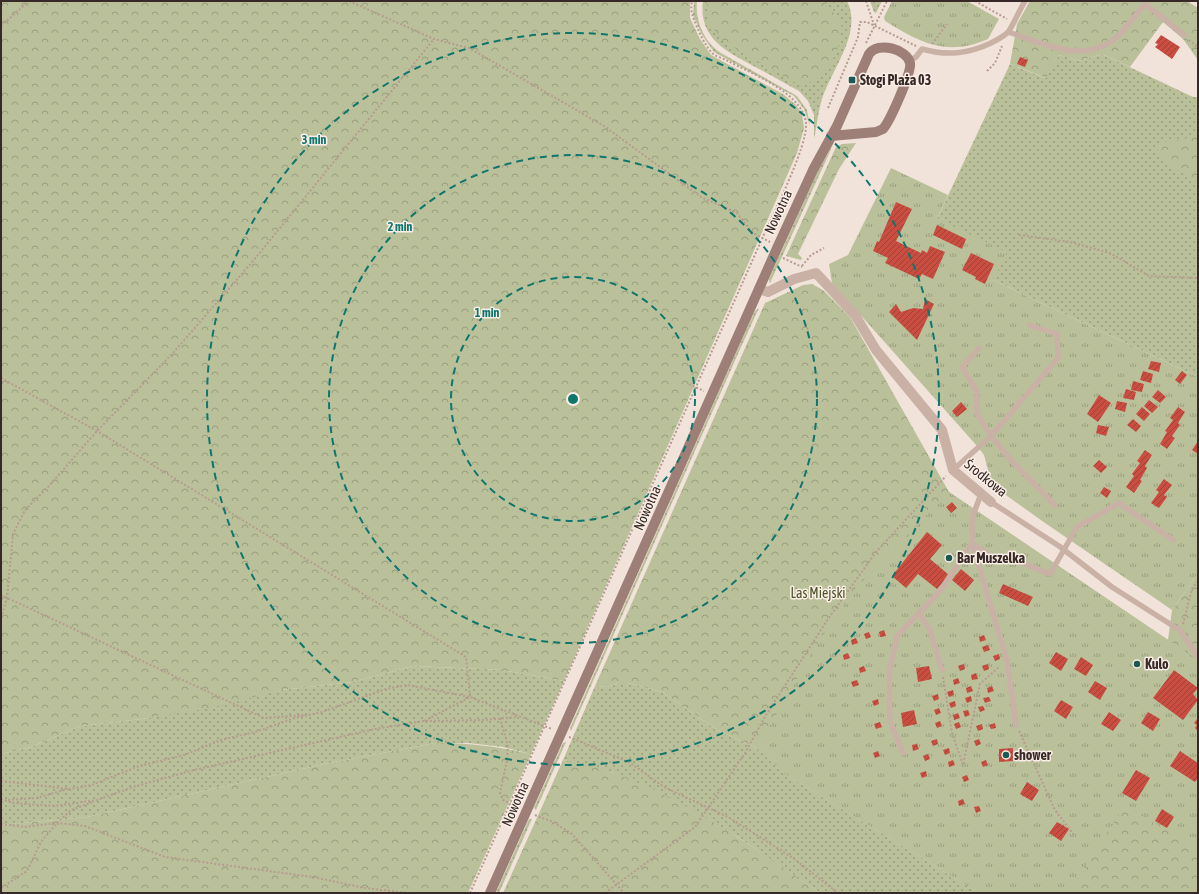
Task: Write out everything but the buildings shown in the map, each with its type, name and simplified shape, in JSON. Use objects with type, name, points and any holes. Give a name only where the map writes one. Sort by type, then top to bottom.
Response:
[{"type":"street","name":"Nowotna","points":[[490,893],[778,246],[871,51],[877,47],[884,46],[905,55],[910,61]]},
{"type":"street","points":[[831,136],[876,132],[884,129],[910,72],[910,61]]},
{"type":"street","points":[[759,289],[768,292],[794,279],[816,273]]},
{"type":"street","name":"Środkowa","points":[[816,273],[855,316],[876,350],[942,430],[953,470],[991,502]]},
{"type":"lane","points":[[910,61],[916,57],[922,49],[951,54],[969,52],[982,47],[1006,34],[1025,1]]},
{"type":"lane","points":[[1006,34],[1074,52],[1089,51],[1113,40],[1145,4],[1184,35]]},
{"type":"lane","points":[[953,470],[991,436],[1058,358],[1057,334],[1029,325]]},
{"type":"lane","points":[[979,348],[962,367],[976,392],[977,414],[991,436],[1010,459],[1056,505]]},
{"type":"lane","points":[[981,494],[972,518],[972,543],[1007,660],[1016,725]]},
{"type":"lane","name":"Środkowa","points":[[991,502],[1059,546],[1112,587],[1181,631]]},
{"type":"lane","points":[[972,543],[992,556],[1012,559],[1050,574],[1077,527],[1118,503],[1173,540]]},
{"type":"lane","points":[[903,753],[890,722],[889,673],[897,636],[940,591],[972,543]]},
{"type":"lane","points":[[919,614],[929,628],[942,670]]},
{"type":"lane","points":[[1181,631],[1198,657]]},
{"type":"path","points":[[1,26],[29,1]]},
{"type":"path","points":[[349,1],[434,39],[469,48],[604,126],[701,197],[737,212],[753,233],[778,246]]},
{"type":"path","points":[[470,893],[546,726],[800,152],[805,129],[804,114],[798,103],[788,94],[713,53],[701,37],[692,16],[692,1]]},
{"type":"path","points":[[866,1],[874,25]]},
{"type":"path","points":[[874,25],[887,1]]},
{"type":"path","points":[[975,1],[1012,22]]},
{"type":"path","points":[[828,108],[858,37],[860,22],[867,22],[874,25],[922,49]]},
{"type":"path","points":[[930,51],[947,24]]},
{"type":"path","points":[[987,71],[995,63],[1006,34]]},
{"type":"path","points":[[1184,35],[1198,48]]},
{"type":"path","points":[[1,618],[7,598],[13,534],[25,510],[49,486],[97,431],[173,352],[233,284],[434,39]]},
{"type":"path","points":[[1019,236],[1070,242],[1110,254],[1149,276],[1198,278]]},
{"type":"path","points":[[801,267],[811,255],[824,248]]},
{"type":"path","points":[[783,258],[816,273]]},
{"type":"path","points":[[1,378],[97,431],[466,657],[470,697]]},
{"type":"path","points":[[689,384],[713,394]]},
{"type":"path","points":[[605,893],[694,827],[745,753],[766,715],[828,619],[872,558],[953,470]]},
{"type":"path","points":[[1181,631],[1192,589],[1198,580]]},
{"type":"path","points":[[1,595],[264,718],[309,715]]},
{"type":"path","points":[[942,670],[943,685],[952,733],[963,765],[980,684],[1007,660]]},
{"type":"path","points":[[6,800],[36,798],[106,780],[139,766],[184,755],[221,740],[255,732],[386,689],[407,685],[470,697],[517,717],[546,726],[629,762],[664,787],[728,817],[793,858],[838,893]]},
{"type":"path","points":[[424,721],[470,697]]},
{"type":"path","points":[[1,888],[27,871],[41,842],[57,823],[71,810],[133,787],[190,771],[375,729],[424,721],[517,717]]},
{"type":"path","points":[[500,718],[508,746],[506,768],[500,793],[503,800],[553,822],[568,831],[581,843],[624,893]]},
{"type":"path","points":[[1016,725],[1055,810],[1074,835]]},
{"type":"path","points":[[1,781],[70,789]]},
{"type":"path","points":[[1,799],[14,803],[54,806],[97,800]]},
{"type":"path","points":[[1,824],[24,827],[57,823],[85,826],[166,856],[313,877],[365,888],[410,893]]},
{"type":"green space","points":[[1,1],[690,1],[690,18],[700,39],[711,55],[783,94],[796,105],[802,114],[804,128],[797,153],[564,681],[502,670],[413,666],[353,682],[282,690],[210,708],[142,719],[81,726],[31,747],[1,754]]},
{"type":"green space","points":[[694,1],[697,1],[699,23],[705,37],[710,43],[721,53],[797,96],[807,110],[810,126],[804,109],[794,96],[714,52],[702,35],[693,15]]},
{"type":"green space","points":[[703,1],[847,1],[851,13],[849,38],[822,99],[814,139],[814,115],[808,101],[799,91],[737,57],[718,44],[711,36],[706,26],[703,15]]},
{"type":"green space","points":[[707,1],[823,1],[832,10],[842,27],[841,37],[835,56],[824,72],[817,78],[809,83],[799,85],[721,40],[709,22]]},
{"type":"green space","points":[[870,1],[882,1],[876,13],[874,12]]},
{"type":"green space","points":[[892,1],[967,1],[999,19],[988,39],[960,47],[935,45],[911,36],[885,21],[884,17]]},
{"type":"green space","points":[[1030,1],[1187,1],[1198,8],[1198,60],[1183,39],[1163,22],[1130,67],[1102,54],[1080,61],[1059,55],[1046,78],[1010,64],[1017,24]]},
{"type":"green space","points":[[1102,54],[1193,97],[1198,97],[1198,377],[993,280],[937,219],[1010,64],[1045,78],[1059,55],[1080,61]]},
{"type":"green space","points":[[1198,129],[1198,183],[1161,160],[1156,145],[1167,141],[1184,140]]},
{"type":"green space","points":[[856,143],[839,169],[798,254],[802,258],[801,260],[786,256],[836,147],[842,144]]},
{"type":"green space","points":[[833,145],[770,283],[769,279],[818,171]]},
{"type":"green space","points":[[891,168],[948,195],[937,219],[1007,252],[993,280],[1198,377],[1198,573],[1172,610],[992,485],[984,455],[977,446],[832,283],[829,264],[848,255]]},
{"type":"green space","name":"Las Miejski","points":[[812,284],[823,290],[850,317],[949,492],[1168,640],[1172,610],[1198,573],[1198,893],[979,893],[785,774],[757,748],[717,730],[662,692],[628,683],[618,683],[608,687],[595,686],[765,303],[803,285]]},
{"type":"green space","points":[[759,308],[571,731],[570,728],[749,324],[755,311]]},
{"type":"green space","points":[[949,492],[1198,660],[1198,850],[1125,805],[1068,893],[979,893],[785,774],[757,748],[822,636],[841,614],[846,598]]},
{"type":"green space","points":[[413,666],[502,670],[564,681],[531,754],[503,747],[468,743],[435,743],[324,764],[87,817],[1,825],[1,754],[31,747],[81,726],[142,719],[282,690],[353,682]]},
{"type":"green space","points":[[618,683],[628,683],[662,692],[717,730],[757,748],[785,774],[979,893],[820,893],[738,837],[613,773],[563,760],[595,686],[608,687]]},
{"type":"green space","points":[[566,742],[536,810],[534,808],[563,743]]},
{"type":"green space","points":[[435,743],[483,746],[531,754],[468,893],[1,893],[1,825],[87,817],[324,764]]},
{"type":"green space","points":[[563,760],[613,773],[668,797],[721,826],[820,893],[503,893]]},
{"type":"green space","points":[[529,819],[532,819],[499,893],[496,893]]},
{"type":"place","name":"Stogi Plaża 03","points":[[852,80]]},
{"type":"place","name":"Bar Muszelka","points":[[949,558]]},
{"type":"place","name":"Kulo","points":[[1137,664]]},
{"type":"place","name":"shower","points":[[1006,755]]}]
